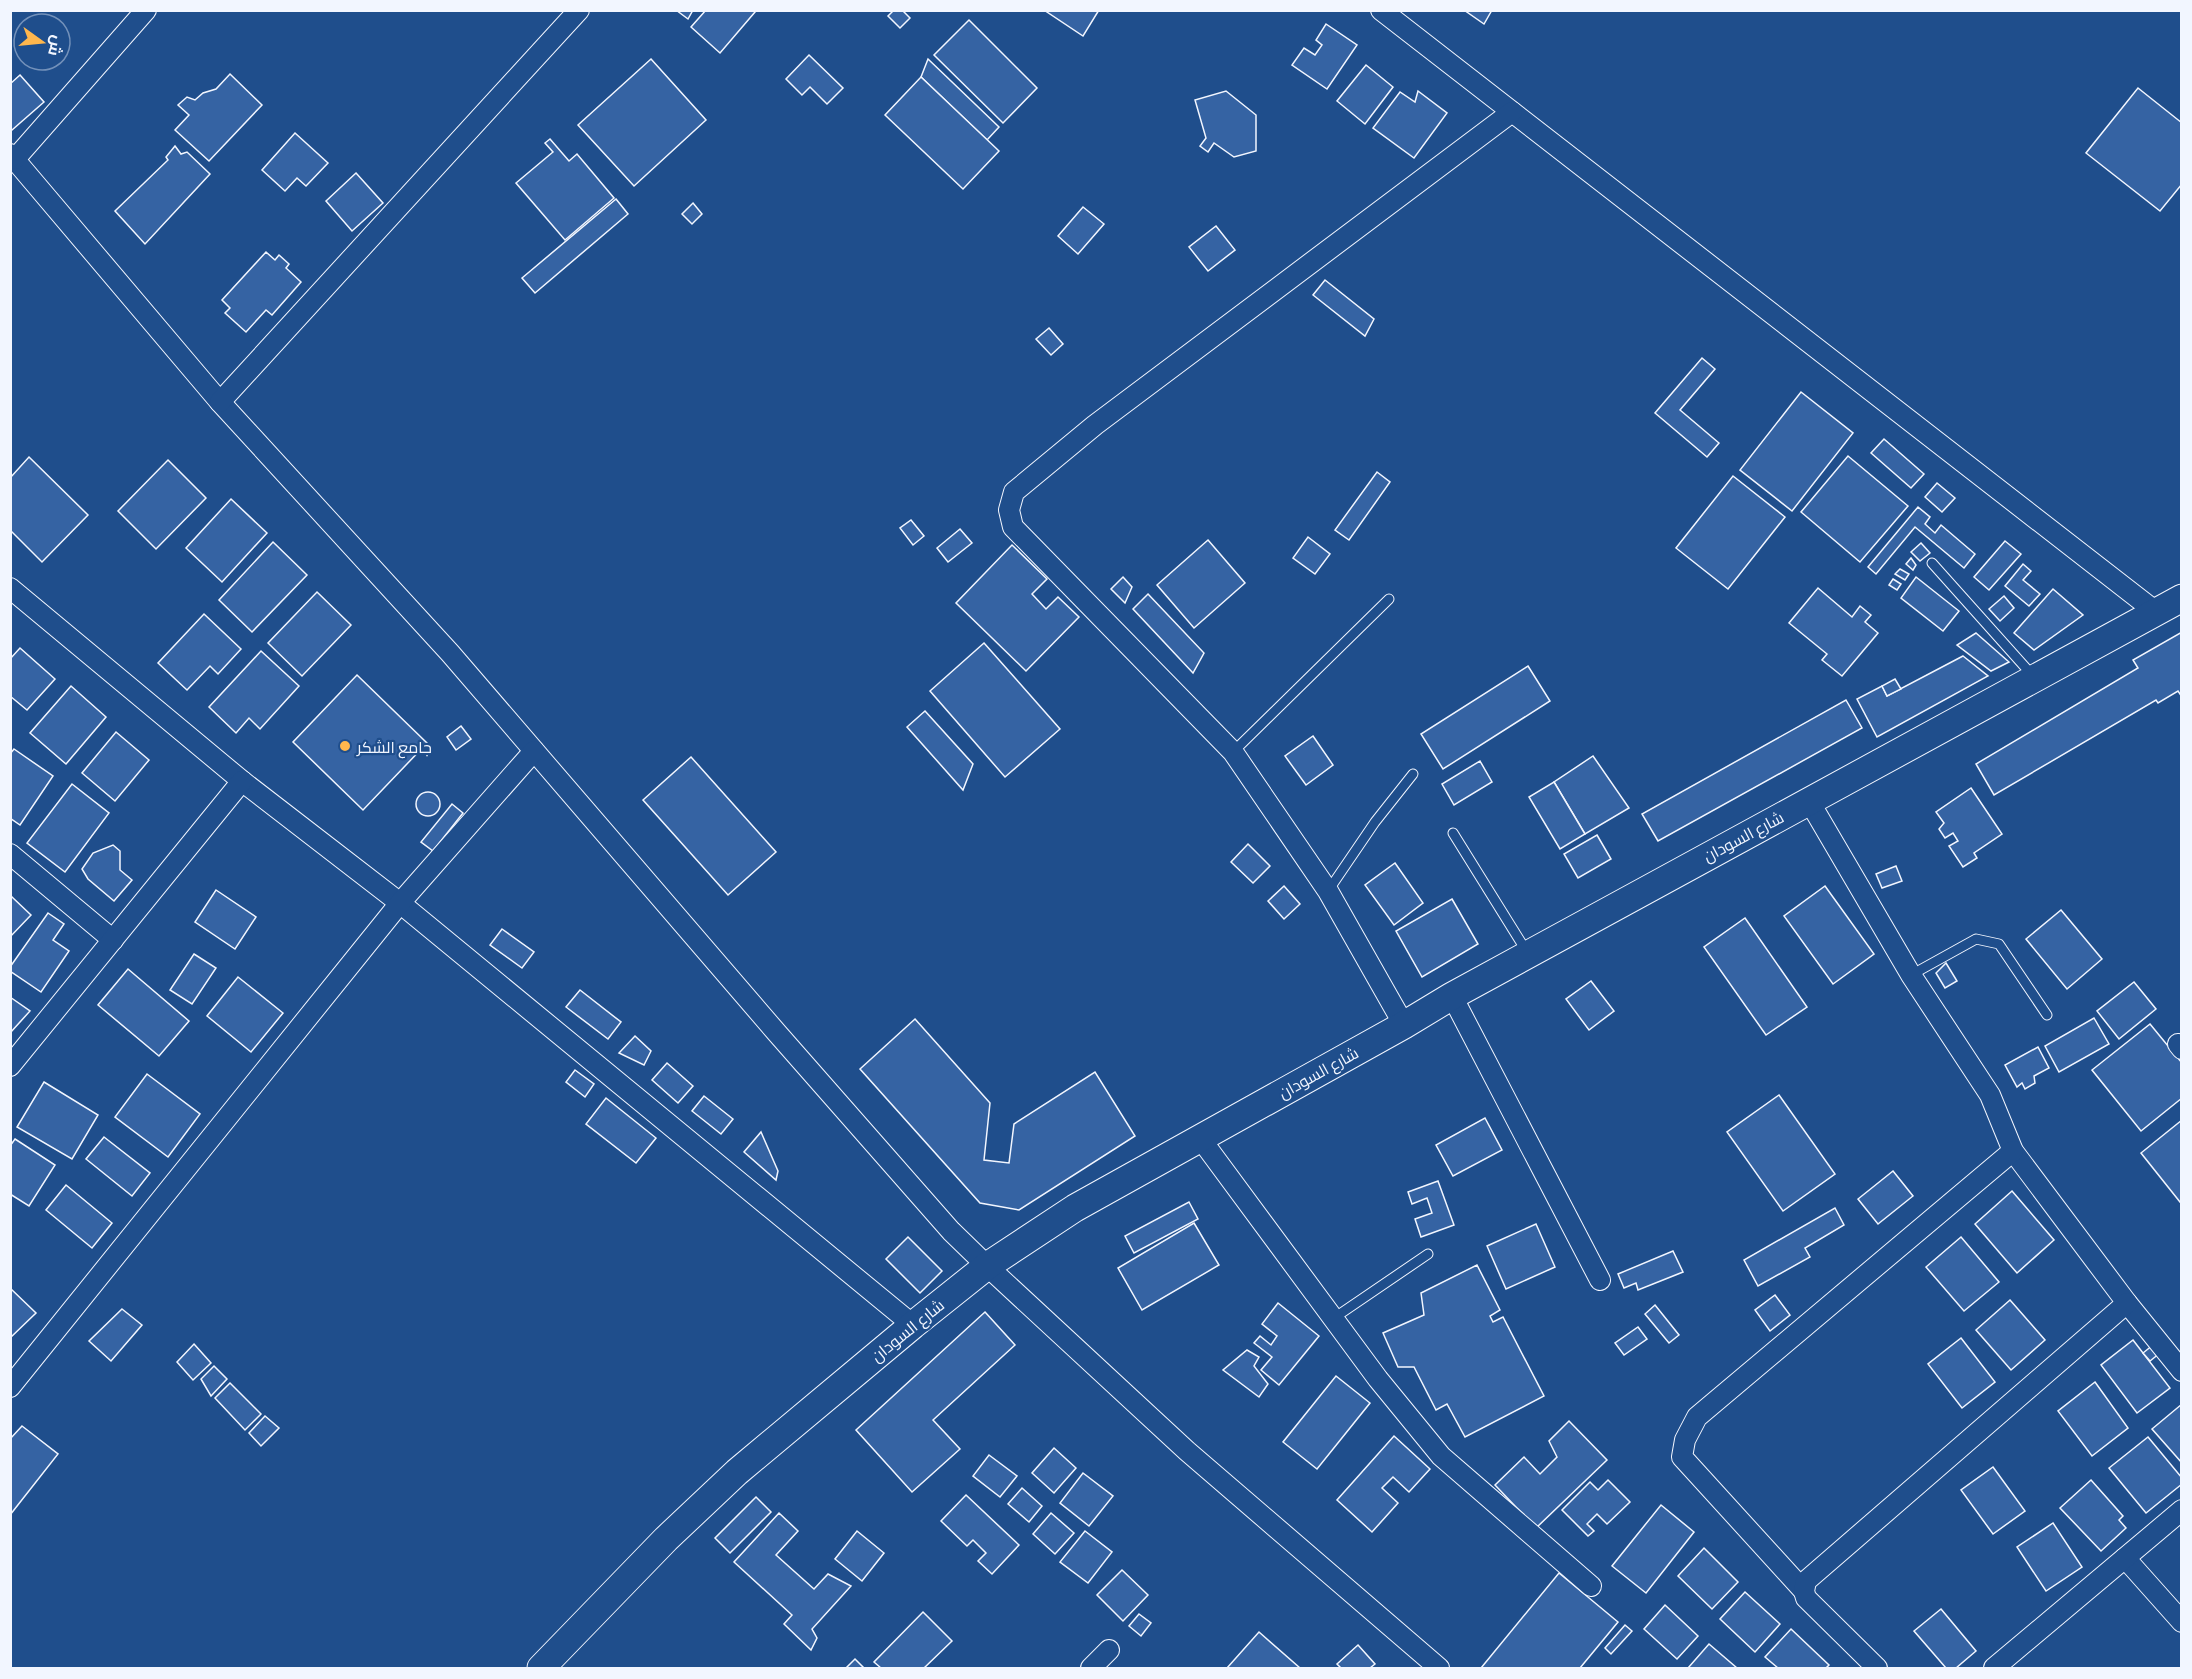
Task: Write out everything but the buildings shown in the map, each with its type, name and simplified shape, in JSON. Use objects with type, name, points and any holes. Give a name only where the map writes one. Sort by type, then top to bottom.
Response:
[{"type":"main road","name":"شارع السودان","points":[[550,1666],[666,1539],[737,1472],[913,1324],[987,1266],[1075,1208],[1404,1026],[1452,996],[1528,954],[2181,598]]},
{"type":"street","points":[[146,10],[13,157],[220,402],[450,653],[951,1231],[1187,1451],[1439,1668]]},
{"type":"street","points":[[220,402],[579,10]]},
{"type":"street","points":[[1381,10],[2156,612]]},
{"type":"street","points":[[1404,1026],[1328,891],[1233,752],[1014,526],[1009,510],[1010,500],[1014,492],[1095,425],[1512,112]]},
{"type":"street","points":[[10,588],[242,781],[400,903],[913,1324]]},
{"type":"street","points":[[10,1388],[400,903],[534,751]]},
{"type":"street","points":[[10,1066],[242,781]]},
{"type":"street","points":[[1809,801],[1911,975],[1990,1095],[2013,1151],[2181,1371]]},
{"type":"street","points":[[10,854],[113,940]]},
{"type":"street","points":[[1452,996],[1600,1281]]},
{"type":"street","points":[[1200,1138],[1378,1379],[1441,1456],[1467,1481],[1591,1586]]},
{"type":"street","points":[[1877,1668],[1806,1598],[1804,1591],[1683,1457],[1684,1440],[1697,1417],[2013,1151]]},
{"type":"street","points":[[1804,1591],[1806,1581],[2127,1303]]},
{"type":"street","points":[[2007,1665],[2124,1558],[2181,1510]]},
{"type":"street","points":[[2124,1558],[2181,1622]]},
{"type":"street","points":[[1092,1668],[1108,1650]]},
{"type":"lane","points":[[1932,563],[2034,678]]},
{"type":"lane","points":[[1233,752],[1389,599]]},
{"type":"lane","points":[[1328,891],[1375,822],[1413,774]]},
{"type":"lane","points":[[1453,833],[1528,954]]},
{"type":"lane","points":[[1911,975],[1976,939],[1988,940],[1999,944],[2047,1015]]},
{"type":"lane","points":[[1334,1318],[1428,1254]]},
{"type":"place","name":"جامع الشكر","points":[[345,746]]}]
